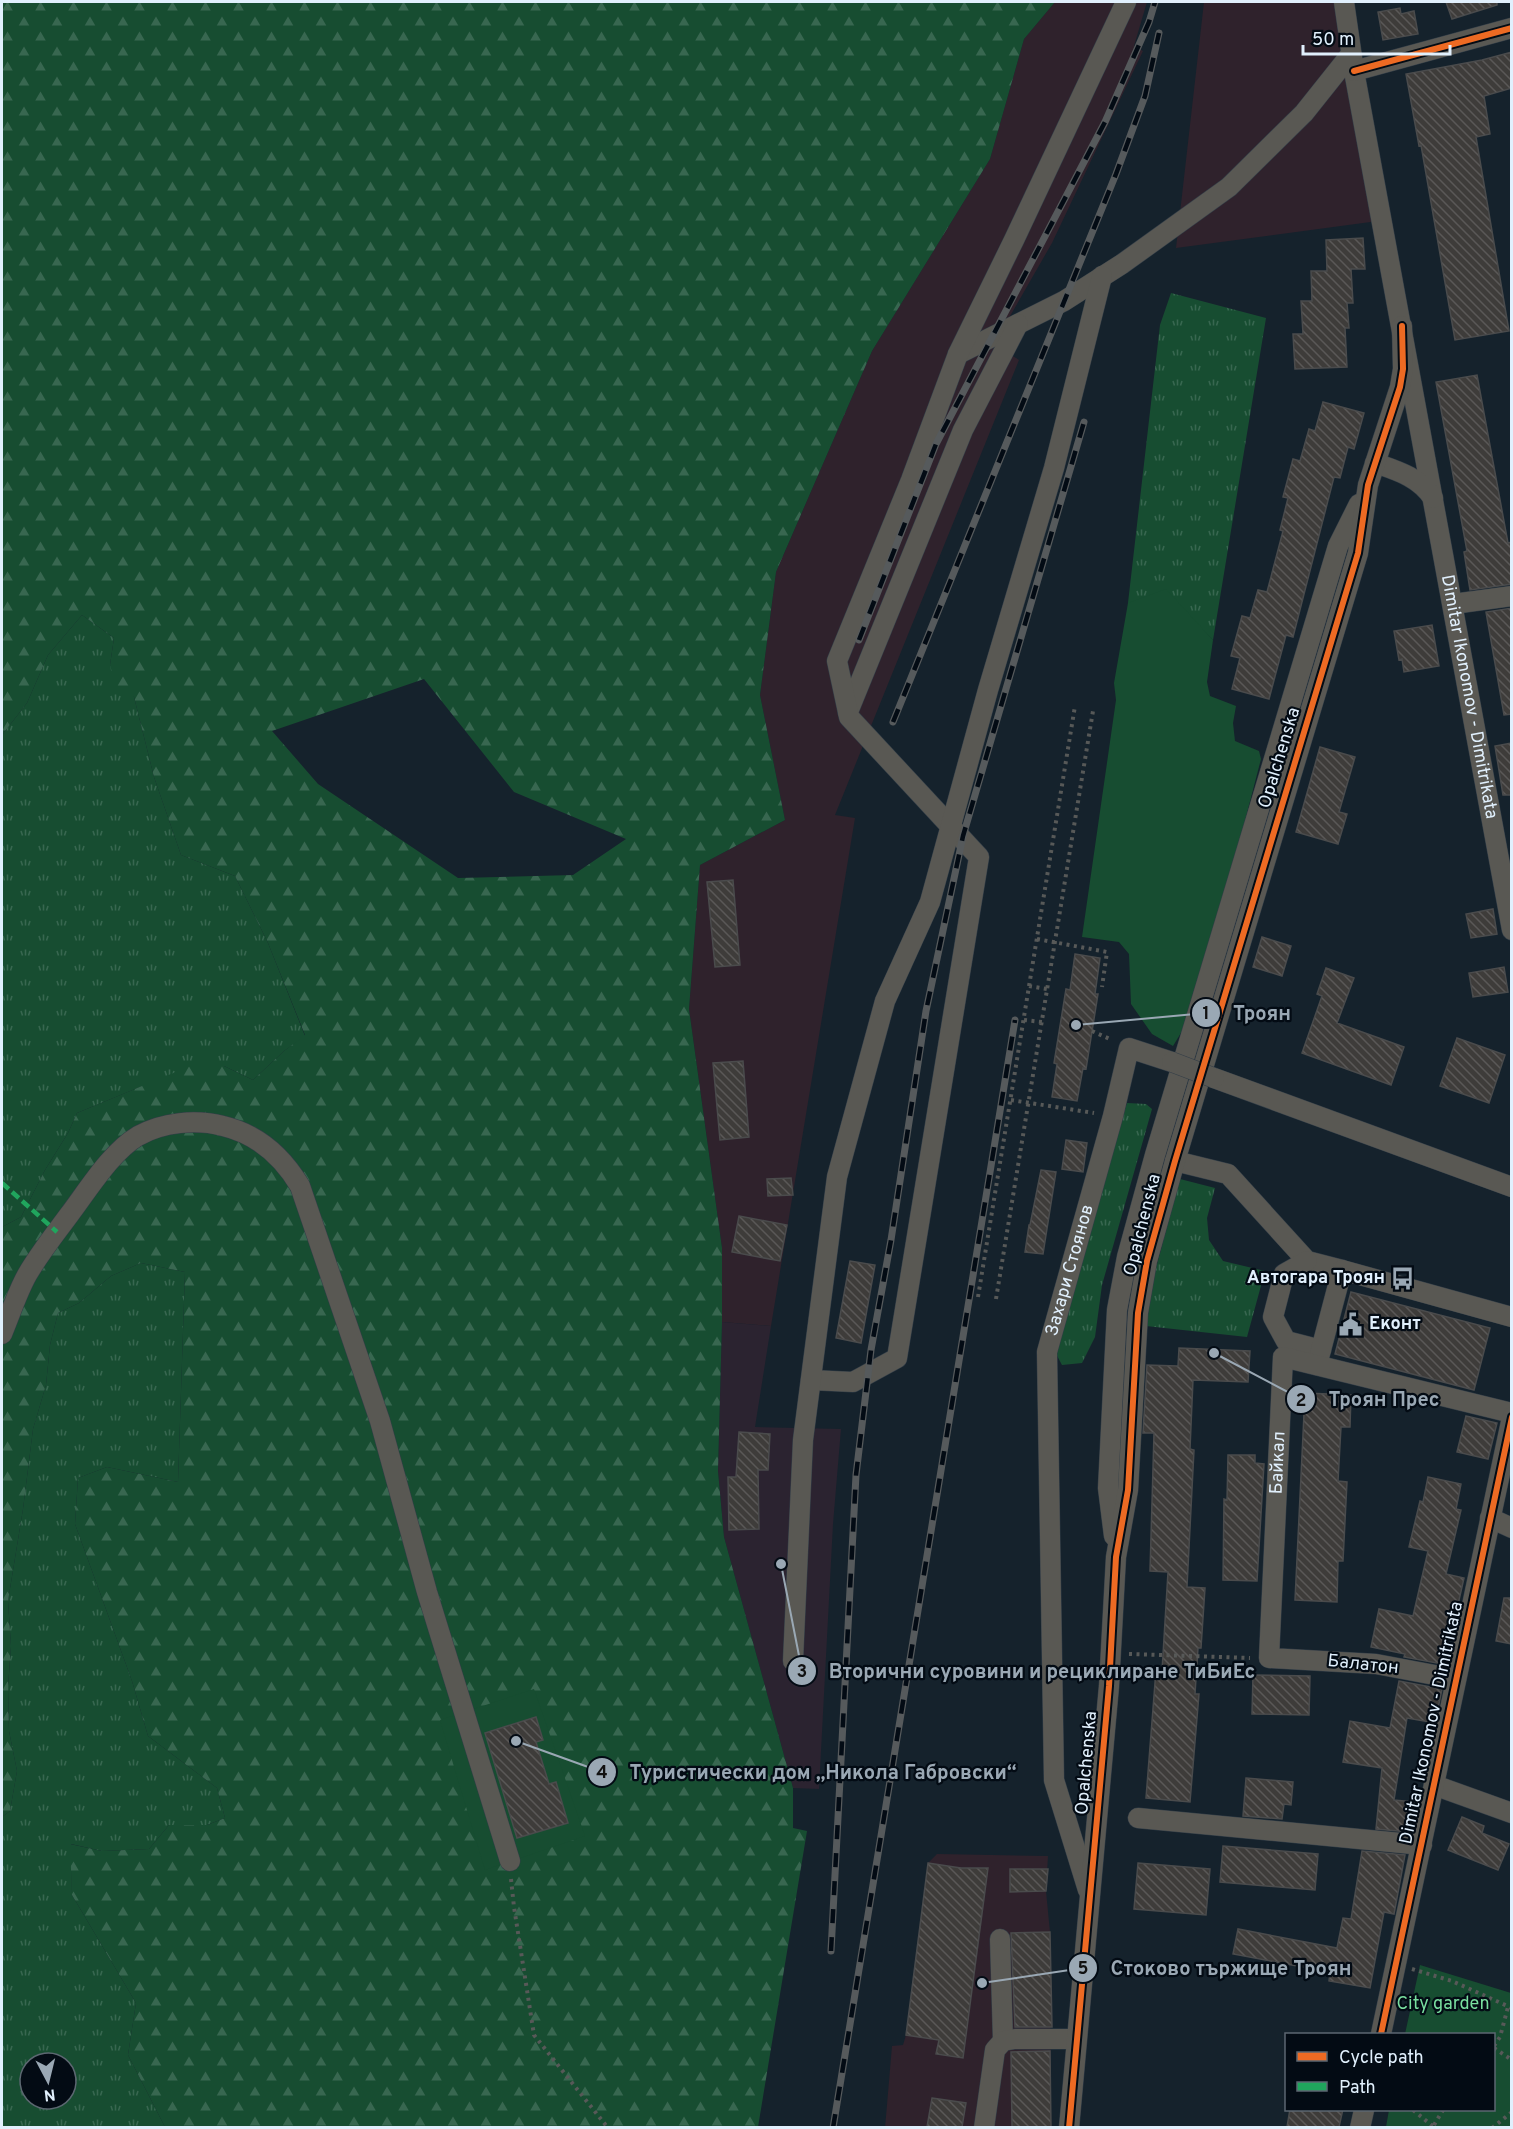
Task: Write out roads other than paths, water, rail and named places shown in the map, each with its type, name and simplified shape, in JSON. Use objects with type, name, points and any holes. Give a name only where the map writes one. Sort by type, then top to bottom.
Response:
[{"type":"street","points":[[811,1380],[853,1382],[897,1358],[979,857],[849,717],[837,661],[911,480],[958,354],[1126,2]]},
{"type":"street","name":"Dimitar Ikonomov - Dimitrikata","points":[[1344,2],[1353,63],[1512,930]]},
{"type":"street","points":[[958,354],[1064,301],[1229,187],[1353,63],[1512,28]]},
{"type":"street","points":[[793,1661],[803,1440],[837,1177],[885,1001],[930,902],[988,690],[1054,468],[1102,276]]},
{"type":"street","points":[[848,712],[963,430],[1018,324]]},
{"type":"street","name":"Dimitar Ikonomov - Dimitrikata","points":[[1375,463],[1400,387],[1403,369],[1402,326]]},
{"type":"street","points":[[1375,463],[1414,478],[1434,501]]},
{"type":"street","name":"Opalchenska","points":[[1069,2127],[1111,1653],[1116,1557],[1128,1490],[1138,1313],[1147,1261],[1358,553],[1368,486],[1375,463]]},
{"type":"street","name":"Opalchenska","points":[[1116,1557],[1108,1488],[1117,1310],[1127,1257],[1155,1155],[1338,546],[1368,486]]},
{"type":"street","points":[[1453,604],[1512,596]]},
{"type":"street","name":"Захари Стоянов","points":[[1090,1899],[1054,1780],[1047,1352],[1113,1116],[1129,1048],[1512,1187]]},
{"type":"street","points":[[2,1334],[27,1276],[97,1178],[122,1149],[137,1136],[183,1123],[216,1124],[249,1135],[278,1155],[290,1168],[300,1186],[380,1421],[427,1592],[510,1862]]},
{"type":"street","points":[[1175,1161],[1228,1174],[1307,1261],[1512,1317]]},
{"type":"street","points":[[1307,1261],[1284,1274],[1273,1317],[1286,1341],[1319,1357],[1342,1270]]},
{"type":"street","name":"Байкал","points":[[1269,1658],[1283,1357],[1319,1357],[1512,1415]]},
{"type":"street","name":"Dimitar Ikonomov - Dimitrikata","points":[[1381,2033],[1512,1415]]},
{"type":"street","points":[[1490,1518],[1512,1528]]},
{"type":"street","name":"Балатон","points":[[1269,1658],[1376,1664],[1456,1679]]},
{"type":"street","points":[[1434,1785],[1512,1813]]},
{"type":"street","points":[[1138,1818],[1422,1845]]},
{"type":"street","points":[[1000,1939],[1003,2041]]},
{"type":"street","points":[[984,2127],[995,2050],[1003,2041],[1077,2039]]},
{"type":"street","points":[[1360,2127],[1364,2111]]},
{"type":"railway","points":[[859,640],[936,444],[1105,122],[1149,22],[1155,2]]},
{"type":"railway","points":[[893,722],[1116,174],[1145,96],[1159,33]]},
{"type":"railway","points":[[831,1951],[856,1475],[871,1350],[891,1240],[926,1011],[963,836],[1084,422]]},
{"type":"railway","points":[[833,2128],[1015,1020]]},
{"type":"place","name":"Троян","points":[[1076,1025]]},
{"type":"place","name":"Автогара Троян","points":[[1403,1278]]},
{"type":"place","name":"Еконт","points":[[1351,1324]]},
{"type":"place","name":"Троян Прес","points":[[1214,1353]]},
{"type":"place","name":"Вторични суровини и рециклиране ТиБиЕс","points":[[781,1564]]},
{"type":"place","name":"Туристически дом „Никола Габровски“","points":[[516,1741]]},
{"type":"place","name":"Стоково тържище Троян","points":[[982,1983]]},
{"type":"park label","name":"City garden","points":[[1443,2004]]}]
